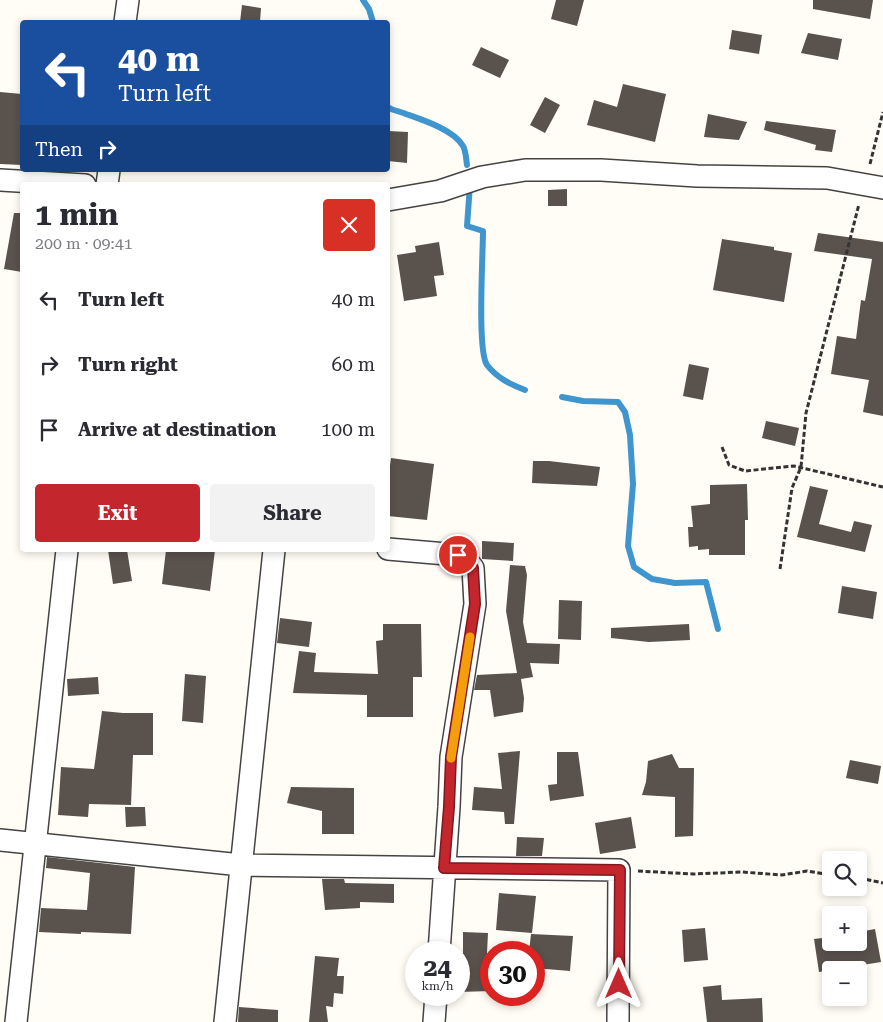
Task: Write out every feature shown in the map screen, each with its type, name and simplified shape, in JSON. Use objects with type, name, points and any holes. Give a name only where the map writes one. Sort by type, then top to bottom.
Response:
[{"type":"street","points":[[125,20],[128,0]]},
{"type":"street","points":[[390,200],[440,191],[482,177],[525,170],[601,170],[697,176],[827,178],[874,186]]},
{"type":"street","points":[[0,180],[34,182]]},
{"type":"street","points":[[390,548],[458,555],[473,568],[475,604],[451,757],[439,941]]},
{"type":"street","points":[[16,1022],[68,552]]},
{"type":"street","points":[[225,1022],[274,552]]},
{"type":"street","points":[[0,840],[241,866],[620,870],[618,1022]]},
{"type":"street","points":[[434,1022],[435,1006]]},
{"type":"path","points":[[780,569],[792,488],[801,467],[806,413],[874,186],[883,112]]},
{"type":"path","points":[[722,447],[729,465],[745,471],[794,466],[883,487]]},
{"type":"path","points":[[620,870],[694,874],[742,872],[782,876],[807,871],[822,874]]},
{"type":"path","points":[[867,880],[883,883]]},
{"type":"building","points":[[556,0],[584,0],[577,26],[551,19]]},
{"type":"building","points":[[813,0],[873,0],[870,19],[813,9]]},
{"type":"building","points":[[242,5],[261,8],[260,20],[240,20]]},
{"type":"building","points":[[732,30],[762,35],[759,54],[729,49]]},
{"type":"building","points":[[808,33],[842,39],[838,60],[801,53]]},
{"type":"building","points":[[481,47],[509,60],[500,78],[472,65]]},
{"type":"building","points":[[623,84],[666,94],[655,142],[587,125],[594,100],[617,107]]},
{"type":"building","points":[[0,92],[20,94],[20,165],[0,164]]},
{"type":"building","points":[[545,97],[560,105],[545,133],[530,125]]},
{"type":"building","points":[[708,114],[747,122],[739,140],[704,137]]},
{"type":"building","points":[[766,121],[836,130],[832,152],[815,150],[816,145],[764,130]]},
{"type":"building","points":[[390,131],[408,132],[407,163],[390,161]]},
{"type":"building","points":[[567,189],[567,206],[548,206],[548,190]]},
{"type":"building","points":[[14,213],[20,213],[20,272],[4,269]]},
{"type":"building","points":[[818,233],[883,242],[883,416],[863,412],[869,380],[831,374],[837,336],[856,339],[861,300],[865,301],[872,259],[814,251]]},
{"type":"building","points":[[722,239],[774,247],[774,250],[792,253],[784,302],[713,290]]},
{"type":"building","points":[[439,242],[444,275],[434,276],[437,296],[404,301],[397,255],[416,252],[415,246]]},
{"type":"building","points":[[689,364],[709,368],[703,400],[683,396]]},
{"type":"building","points":[[766,421],[799,428],[795,446],[762,438]]},
{"type":"building","points":[[391,458],[434,464],[427,520],[390,516]]},
{"type":"building","points":[[533,461],[600,467],[597,486],[532,483]]},
{"type":"building","points":[[747,484],[748,520],[745,520],[745,555],[709,555],[709,549],[698,550],[698,546],[689,547],[688,527],[693,527],[691,506],[710,504],[710,485]]},
{"type":"building","points":[[810,486],[828,490],[819,524],[851,532],[854,521],[872,525],[865,552],[797,537]]},
{"type":"building","points":[[482,541],[514,543],[513,561],[482,559]]},
{"type":"building","points":[[108,552],[127,552],[132,581],[113,584]]},
{"type":"building","points":[[166,552],[215,552],[210,591],[162,584]]},
{"type":"building","points":[[510,565],[525,566],[527,575],[523,622],[527,643],[560,644],[559,664],[530,663],[533,677],[521,679],[524,698],[523,712],[494,717],[490,690],[474,690],[477,675],[517,673],[506,611]]},
{"type":"building","points":[[842,586],[877,592],[873,619],[838,613]]},
{"type":"building","points":[[559,600],[582,601],[581,640],[558,639]]},
{"type":"building","points":[[280,618],[312,622],[309,647],[277,643]]},
{"type":"building","points":[[383,624],[421,624],[422,677],[413,677],[413,717],[367,717],[367,695],[293,693],[299,651],[316,653],[314,672],[378,674],[376,641],[383,640]]},
{"type":"building","points":[[689,624],[690,640],[649,642],[611,638],[611,628]]},
{"type":"building","points":[[185,674],[206,676],[203,723],[182,721]]},
{"type":"building","points":[[98,677],[99,694],[68,696],[67,679]]},
{"type":"building","points":[[102,711],[153,713],[153,755],[133,755],[131,805],[89,804],[88,817],[58,815],[61,767],[94,769]]},
{"type":"building","points":[[520,751],[514,824],[505,824],[504,812],[472,810],[474,787],[502,789],[498,753]]},
{"type":"building","points":[[557,752],[578,752],[584,796],[550,801],[548,785],[557,784]]},
{"type":"building","points":[[672,754],[679,768],[694,768],[693,836],[675,837],[675,797],[642,795],[646,782],[648,761]]},
{"type":"building","points":[[850,760],[881,766],[878,784],[846,778]]},
{"type":"building","points":[[291,787],[354,788],[354,834],[322,834],[322,811],[287,803]]},
{"type":"building","points":[[125,807],[145,807],[146,826],[126,827]]},
{"type":"building","points":[[631,817],[636,848],[600,854],[595,823]]},
{"type":"building","points":[[517,837],[544,838],[542,856],[516,856]]},
{"type":"building","points":[[47,857],[135,867],[131,934],[39,932],[41,908],[87,910],[90,873],[46,868]]},
{"type":"building","points":[[322,879],[344,879],[345,883],[394,884],[394,903],[360,902],[360,908],[325,910]]},
{"type":"building","points":[[499,893],[536,896],[532,933],[496,930]]},
{"type":"building","points":[[705,928],[708,960],[684,962],[682,930]]},
{"type":"building","points":[[875,929],[881,962],[867,964],[867,961],[822,961],[822,972],[819,972],[814,939],[822,938],[822,951],[867,951],[867,930]]},
{"type":"building","points":[[463,932],[488,933],[488,941],[480,941],[480,991],[470,992],[470,941],[463,941]]},
{"type":"building","points":[[531,934],[573,936],[570,971],[545,969],[545,941],[530,941]]},
{"type":"building","points":[[315,956],[339,958],[337,976],[344,976],[343,994],[334,993],[333,1007],[326,1006],[328,1022],[309,1022]]},
{"type":"building","points":[[721,985],[722,1000],[762,998],[763,1022],[707,1022],[703,987]]},
{"type":"building","points":[[239,1007],[278,1010],[278,1022],[238,1022]]},
{"type":"waterway","points":[[363,0],[369,9],[372,20]]},
{"type":"waterway","points":[[390,108],[429,123],[453,135],[464,148],[467,165]]},
{"type":"waterway","points":[[470,185],[467,226],[483,231],[481,323],[484,356],[487,365],[495,374],[525,390]]},
{"type":"waterway","points":[[562,397],[583,401],[618,402],[625,412],[630,435],[633,484],[628,546],[634,567],[652,579],[675,583],[706,582],[718,629]]},
{"type":"slow traffic","points":[[451,758],[470,637]]},
{"type":"route","points":[[458,555],[473,568],[475,604],[451,757],[444,868],[620,870],[619,984]]}]
